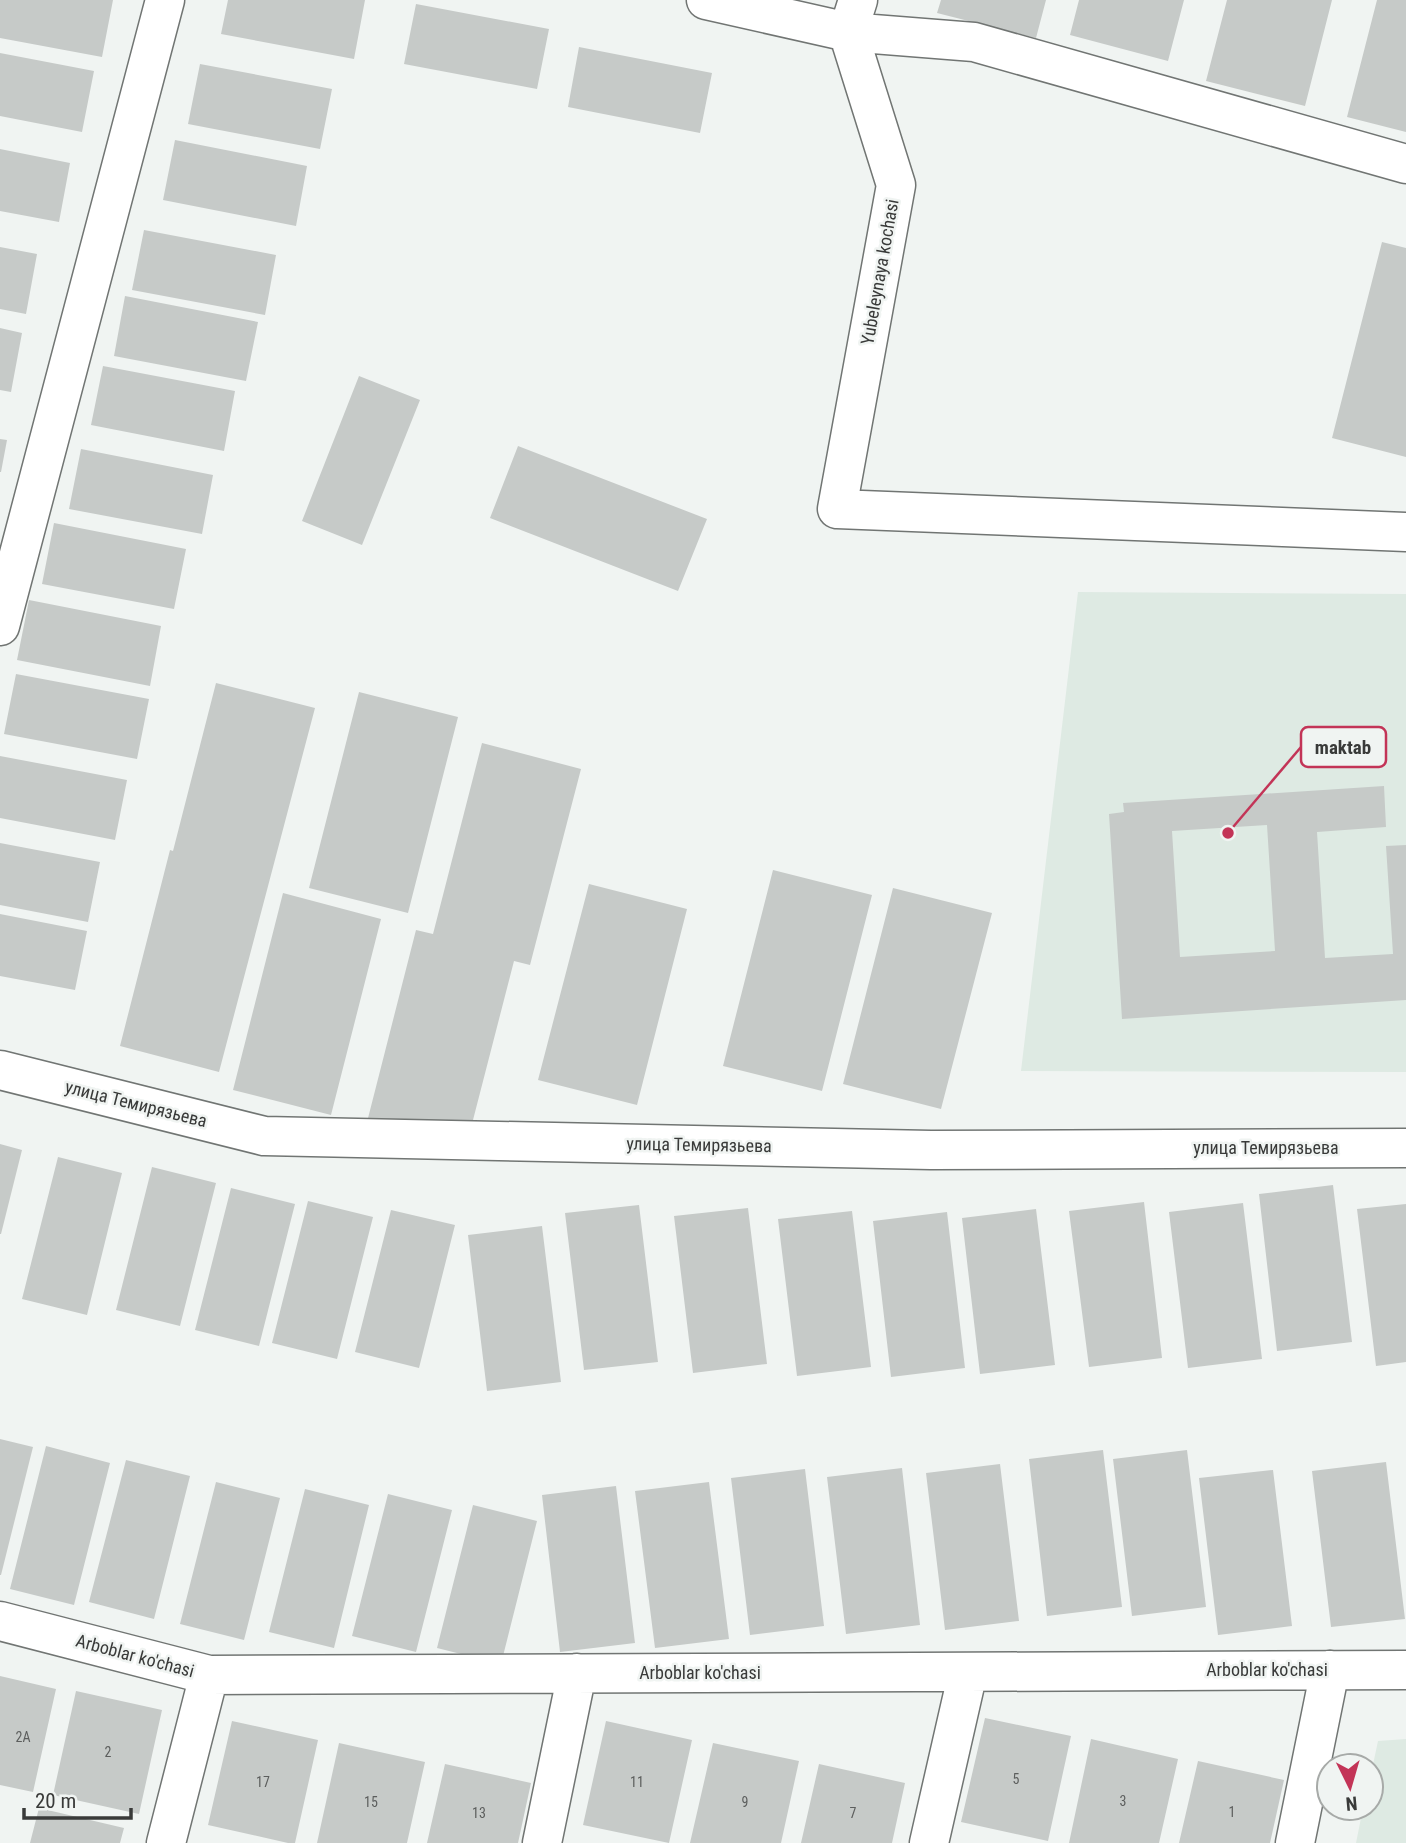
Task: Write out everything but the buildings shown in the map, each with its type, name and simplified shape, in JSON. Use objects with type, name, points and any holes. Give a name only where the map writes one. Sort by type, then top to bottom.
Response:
[{"type":"street","points":[[0,626],[164,0]]},
{"type":"street","points":[[706,0],[853,16],[974,41],[1406,164]]},
{"type":"street","name":"Yubeleynaya kochasi","points":[[853,16],[897,185],[837,509],[1406,531]]},
{"type":"street","name":"улица Темирязьева","points":[[0,1070],[264,1136],[931,1150],[1406,1148]]},
{"type":"street","name":"Arboblar ko'chasi","points":[[0,1620],[209,1675],[1406,1670]]},
{"type":"street","points":[[1295,1843],[1330,1670]]},
{"type":"street","points":[[929,1843],[968,1672]]},
{"type":"street","points":[[542,1843],[577,1673]]},
{"type":"street","points":[[166,1843],[209,1675]]},
{"type":"shaded area","points":[[1078,592],[1406,594],[1406,1072],[1021,1071]]},
{"type":"shaded area","points":[[1406,1739],[1406,1843],[1356,1843],[1360,1822],[1385,1822],[1385,1752],[1376,1752],[1378,1741]]},
{"type":"place","name":"maktab","points":[[1228,833]]}]
